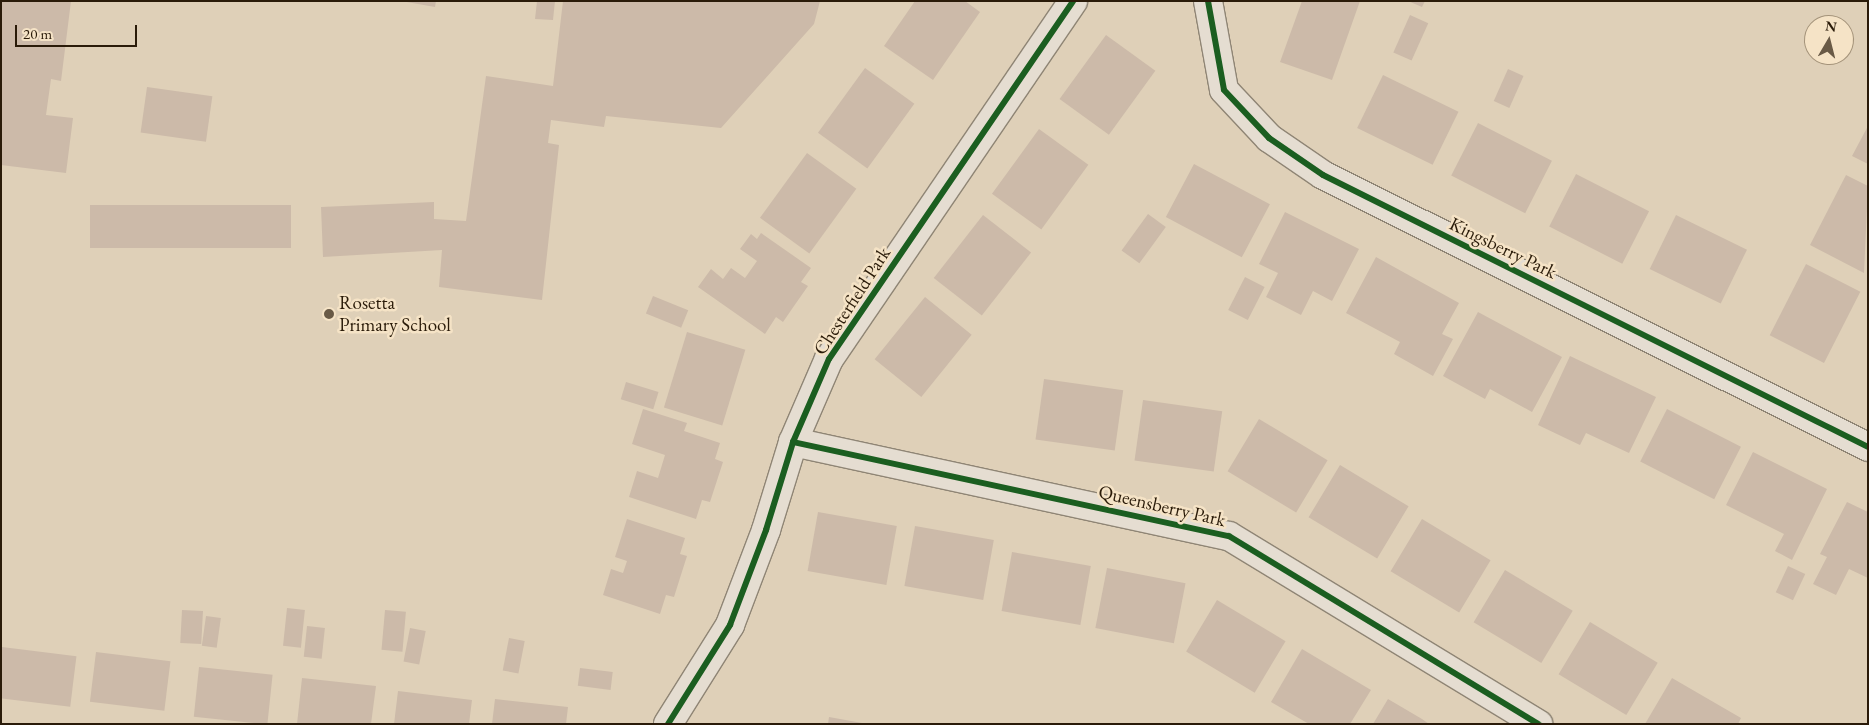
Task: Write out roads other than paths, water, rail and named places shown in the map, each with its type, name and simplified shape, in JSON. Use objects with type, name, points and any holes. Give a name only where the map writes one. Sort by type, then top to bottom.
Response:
[{"type":"street","name":"Chesterfield Park","points":[[668,724],[730,625],[766,530],[793,442],[829,359],[1073,1]]},
{"type":"street","name":"Kingsberry Park","points":[[1208,1],[1224,90],[1269,138],[1323,175],[1866,442]]},
{"type":"street","name":"Queensberry Park","points":[[793,442],[1229,536],[1538,724]]},
{"type":"place","name":"Rosetta Primary School","points":[[329,314]]}]
